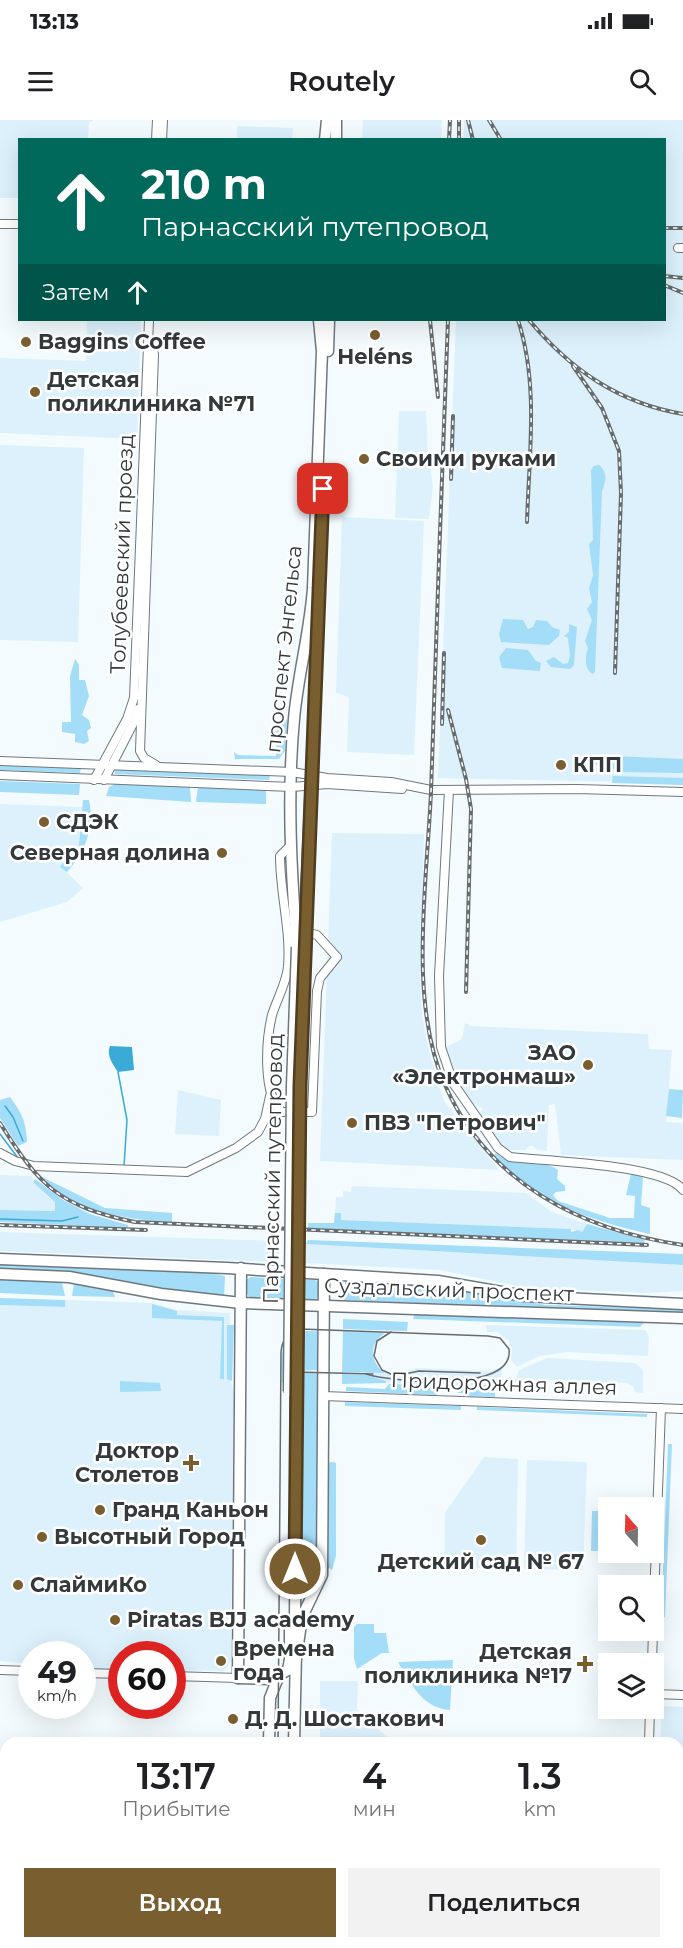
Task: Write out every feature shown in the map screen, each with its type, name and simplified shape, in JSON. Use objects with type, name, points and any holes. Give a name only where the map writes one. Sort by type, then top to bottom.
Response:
[{"type":"main road","points":[[325,138],[327,120]]},
{"type":"main road","points":[[336,120],[336,138]]},
{"type":"main road","name":"проспект Энгельса","points":[[301,947],[290,846],[292,772],[294,719],[310,623],[313,588],[322,351],[319,321]]},
{"type":"main road","name":"проспект Энгельса","points":[[301,947],[305,932],[329,321]]},
{"type":"main road","name":"Парнасский путепровод","points":[[292,1392],[292,1086],[301,947]]},
{"type":"main road","name":"Суздальский проспект","points":[[0,1259],[242,1268],[438,1281],[553,1299],[683,1304]]},
{"type":"main road","points":[[238,1678],[242,1268]]},
{"type":"main road","name":"Суздальский проспект","points":[[0,1274],[69,1277],[161,1294],[241,1303],[683,1318]]},
{"type":"main road","points":[[297,1658],[302,1617],[321,1581],[324,1274]]},
{"type":"main road","points":[[292,1392],[297,1658],[294,1737]]},
{"type":"main road","points":[[238,1678],[270,1679],[288,1670],[290,1659],[292,1392]]},
{"type":"main road","points":[[295,1569],[302,1577],[309,1579],[317,1576],[322,1566]]},
{"type":"main road","points":[[269,1737],[270,1698],[279,1675]]},
{"type":"main road","points":[[238,1678],[261,1685],[270,1698]]},
{"type":"street","points":[[156,138],[157,120]]},
{"type":"street","points":[[162,138],[163,120]]},
{"type":"street","points":[[0,224],[18,224]]},
{"type":"street","name":"Толубеевский проезд","points":[[104,780],[105,765],[127,719],[134,698],[149,321]]},
{"type":"street","name":"Толубеевский проезд","points":[[155,321],[140,751],[144,758],[159,767]]},
{"type":"street","name":"Толубеевский проезд","points":[[93,780],[134,722],[141,690]]},
{"type":"street","points":[[0,761],[292,772],[310,780],[449,790],[578,789],[683,792]]},
{"type":"street","points":[[0,775],[292,788],[310,780]]},
{"type":"street","points":[[449,790],[439,976],[441,1047],[453,1083],[471,1113],[503,1154],[510,1157],[650,1173],[678,1184],[683,1190]]},
{"type":"street","points":[[0,1153],[15,1161],[34,1166],[187,1172],[236,1148],[258,1132],[265,1119],[270,1095],[270,1028],[288,968],[288,932],[281,890],[280,856],[290,846]]},
{"type":"street","points":[[270,1095],[274,1105],[282,1112],[312,1112],[317,991],[320,978],[337,957],[317,935],[305,932]]},
{"type":"street","name":"Придорожная аллея","points":[[323,1396],[683,1409]]},
{"type":"street","points":[[655,1575],[661,1408]]},
{"type":"street","points":[[0,1670],[18,1671]]},
{"type":"street","points":[[186,1676],[238,1678]]},
{"type":"street","points":[[664,1694],[683,1695]]},
{"type":"street","points":[[649,1737],[650,1719]]},
{"type":"shaded area","points":[[0,120],[94,120],[89,122],[88,138],[18,138],[18,198],[0,198]]},
{"type":"shaded area","points":[[363,120],[442,120],[441,138],[362,138]]},
{"type":"shaded area","points":[[464,120],[683,120],[683,783],[438,778],[456,321],[666,321],[666,138],[463,138]]},
{"type":"shaded area","points":[[237,126],[293,128],[292,138],[237,138]]},
{"type":"shaded area","points":[[87,321],[141,321],[137,439],[0,433],[0,358],[86,361]]},
{"type":"shaded area","points":[[399,411],[426,411],[433,487],[429,519],[395,518]]},
{"type":"shaded area","points":[[0,445],[84,448],[78,642],[0,640]]},
{"type":"shaded area","points":[[599,465],[605,477],[602,491],[595,672],[593,674],[587,666],[588,648],[585,641],[592,620],[587,609],[592,602],[589,588],[593,575],[589,544],[593,540],[591,471],[593,466]]},
{"type":"shaded area","points":[[342,517],[424,521],[414,755],[347,752],[349,697],[336,693]]},
{"type":"shaded area","points":[[503,619],[523,620],[528,629],[533,627],[536,620],[547,621],[552,627],[560,630],[559,636],[549,645],[501,642],[499,634]]},
{"type":"shaded area","points":[[569,624],[577,627],[574,665],[570,669],[551,667],[546,661],[554,657],[563,664],[568,663],[570,656],[568,638],[564,636],[569,632]]},
{"type":"shaded area","points":[[506,648],[528,650],[536,661],[541,663],[540,671],[502,668],[499,657]]},
{"type":"shaded area","points":[[75,659],[79,665],[79,680],[85,680],[89,696],[82,715],[89,720],[91,728],[87,731],[89,741],[84,744],[75,742],[75,734],[62,732],[62,722],[71,722],[70,676]]},
{"type":"shaded area","points":[[284,718],[287,720],[285,751],[279,759],[235,759],[234,752],[238,755],[276,756],[277,724]]},
{"type":"shaded area","points":[[591,755],[683,759],[683,773],[616,772],[611,766],[590,764]]},
{"type":"shaded area","points":[[0,765],[81,768],[80,773],[0,770]]},
{"type":"shaded area","points":[[114,769],[270,775],[269,780],[115,774]]},
{"type":"shaded area","points":[[613,776],[683,778],[683,785],[612,783]]},
{"type":"shaded area","points":[[0,781],[80,784],[79,795],[0,792]]},
{"type":"shaded area","points":[[115,784],[190,787],[191,802],[106,796],[109,787]]},
{"type":"shaded area","points":[[198,787],[266,790],[266,804],[196,802]]},
{"type":"shaded area","points":[[83,800],[89,800],[91,810],[87,839],[79,857],[67,872],[60,867],[69,855],[78,854]]},
{"type":"shaded area","points":[[0,804],[82,807],[78,854],[71,854],[61,867],[83,888],[67,902],[0,922]]},
{"type":"shaded area","points":[[332,833],[424,834],[420,978],[422,1016],[430,1055],[444,1101],[499,1170],[320,1161]]},
{"type":"shaded area","points":[[465,1023],[471,1026],[648,1034],[649,1049],[672,1050],[666,1122],[683,1123],[683,1160],[561,1155],[555,1104],[549,1105],[547,1151],[537,1150],[533,1146],[529,1146],[526,1150],[505,1150],[478,1117],[483,1108],[472,1104],[459,1085],[451,1064],[446,1047],[462,1039]]},
{"type":"shaded area","points":[[110,1046],[132,1047],[134,1070],[118,1072],[109,1056]]},
{"type":"shaded area","points":[[669,1089],[683,1090],[682,1118],[666,1116]]},
{"type":"shaded area","points":[[178,1090],[221,1100],[219,1136],[175,1134]]},
{"type":"shaded area","points":[[10,1097],[26,1129],[27,1142],[18,1146],[0,1118],[0,1100]]},
{"type":"shaded area","points":[[496,1153],[510,1161],[551,1166],[558,1170],[557,1179],[565,1186],[565,1191],[556,1192],[553,1195],[558,1201],[610,1218],[634,1218],[635,1196],[626,1195],[631,1174],[643,1177],[641,1205],[650,1208],[650,1234],[606,1223],[565,1207],[527,1186],[509,1172],[493,1156]]},
{"type":"shaded area","points":[[0,1175],[32,1176],[33,1182],[55,1202],[56,1211],[0,1210]]},
{"type":"shaded area","points":[[38,1175],[105,1208],[172,1213],[172,1222],[136,1219],[100,1211],[67,1197]]},
{"type":"shaded area","points":[[35,1179],[63,1200],[90,1214],[128,1225],[128,1228],[0,1222],[0,1210],[55,1211],[55,1202],[33,1182]]},
{"type":"shaded area","points":[[352,1186],[526,1193],[552,1212],[587,1224],[582,1232],[570,1229],[341,1220],[341,1213],[335,1213],[336,1197],[343,1197],[343,1191],[351,1192]]},
{"type":"shaded area","points":[[335,1213],[341,1213],[341,1220],[571,1229],[571,1232],[578,1230],[582,1232],[587,1224],[645,1240],[644,1243],[308,1228],[308,1223],[334,1223]]},
{"type":"shaded area","points":[[0,1232],[279,1241],[278,1262],[0,1251]]},
{"type":"shaded area","points":[[308,1240],[683,1254],[683,1265],[306,1244]]},
{"type":"shaded area","points":[[306,1244],[683,1265],[683,1291],[648,1293],[527,1288],[440,1270],[305,1263]]},
{"type":"shaded area","points":[[0,1265],[211,1273],[225,1276],[224,1297],[153,1288],[80,1274],[0,1269]]},
{"type":"shaded area","points":[[251,1277],[315,1280],[319,1283],[319,1296],[315,1300],[249,1297],[246,1292],[246,1280]]},
{"type":"shaded area","points":[[0,1280],[62,1283],[65,1296],[0,1293]]},
{"type":"shaded area","points":[[345,1282],[436,1286],[546,1305],[683,1309],[683,1313],[344,1300]]},
{"type":"shaded area","points":[[74,1284],[113,1291],[115,1297],[72,1296]]},
{"type":"shaded area","points":[[0,1298],[65,1300],[65,1307],[0,1305]]},
{"type":"shaded area","points":[[65,1300],[152,1303],[177,1310],[230,1313],[229,1376],[234,1391],[231,1661],[224,1671],[186,1670],[186,1641],[108,1641],[108,1670],[96,1669],[96,1641],[18,1641],[18,1663],[0,1661],[0,1305],[65,1307]]},
{"type":"shaded area","points":[[152,1304],[177,1311],[177,1315],[224,1317],[224,1379],[220,1379],[222,1321],[152,1318]]},
{"type":"shaded area","points":[[415,1314],[644,1323],[640,1327],[413,1319]]},
{"type":"shaded area","points":[[343,1319],[408,1322],[407,1331],[343,1329]]},
{"type":"shaded area","points":[[227,1325],[234,1325],[232,1381],[227,1379]]},
{"type":"shaded area","points":[[486,1325],[645,1330],[649,1336],[648,1356],[567,1352],[539,1356],[517,1367],[511,1360],[512,1348],[508,1340],[497,1332],[487,1332]]},
{"type":"shaded area","points":[[297,1331],[317,1331],[317,1370],[296,1371],[282,1383],[283,1347],[291,1335]]},
{"type":"shaded area","points":[[343,1331],[385,1333],[376,1342],[373,1353],[376,1364],[385,1373],[342,1372]]},
{"type":"shaded area","points":[[547,1358],[635,1363],[643,1370],[643,1393],[635,1392],[633,1386],[626,1383],[525,1379],[522,1382],[515,1382],[519,1370]]},
{"type":"shaded area","points":[[503,1366],[499,1385],[459,1387],[389,1384],[366,1375],[366,1372],[401,1373],[417,1368],[490,1371]]},
{"type":"shaded area","points":[[297,1373],[317,1373],[318,1563],[301,1563],[303,1389],[285,1388],[292,1376]]},
{"type":"shaded area","points":[[342,1374],[366,1375],[386,1381],[386,1383],[342,1384]]},
{"type":"shaded area","points":[[120,1381],[160,1383],[161,1391],[120,1392]]},
{"type":"shaded area","points":[[389,1384],[437,1385],[437,1395],[346,1391],[346,1387],[385,1389]]},
{"type":"shaded area","points":[[488,1385],[495,1390],[495,1397],[463,1396],[463,1393],[458,1393],[459,1387]]},
{"type":"shaded area","points":[[345,1402],[461,1406],[461,1410],[345,1406]]},
{"type":"shaded area","points":[[477,1407],[647,1414],[647,1417],[477,1410]]},
{"type":"shaded area","points":[[668,1444],[672,1444],[664,1618]]},
{"type":"shaded area","name":"Детский сад № 67","points":[[484,1457],[518,1459],[516,1569],[444,1567],[445,1513]]},
{"type":"shaded area","points":[[527,1460],[587,1462],[583,1570],[524,1569]]},
{"type":"shaded area","points":[[327,1463],[336,1463],[336,1556],[332,1570],[327,1566]]},
{"type":"shaded area","points":[[592,1511],[598,1511],[598,1551],[591,1551]]},
{"type":"shaded area","points":[[357,1624],[374,1624],[374,1633],[386,1633],[389,1653],[382,1653],[357,1669],[354,1658],[354,1627]]},
{"type":"shaded area","points":[[453,1660],[450,1710],[441,1709],[425,1700],[413,1687],[398,1662]]},
{"type":"shaded area","points":[[320,1681],[358,1681],[357,1709],[387,1737],[320,1737]]},
{"type":"shaded area","points":[[664,1706],[683,1707],[683,1737],[660,1737]]},
{"type":"waterway","points":[[118,1072],[127,1120],[124,1166]]},
{"type":"waterway","points":[[5,1106],[13,1117],[23,1141]]},
{"type":"waterway","points":[[0,1134],[18,1158]]},
{"type":"waterway","points":[[0,1219],[62,1221],[78,1217]]},
{"type":"tram line","points":[[278,1737],[281,1352],[284,1340],[289,1334],[301,1329],[488,1336],[500,1338],[509,1349],[506,1363],[493,1373],[473,1379],[400,1380],[366,1374]]},
{"type":"tram line","points":[[391,1332],[377,1341],[374,1356],[382,1370],[393,1375]]},
{"type":"tram line","points":[[400,1375],[419,1371],[480,1373]]},
{"type":"tram line","points":[[284,1392],[288,1378],[296,1372],[373,1374]]},
{"type":"railway","points":[[449,138],[450,120]]},
{"type":"railway","points":[[459,120],[459,138]]},
{"type":"railway","points":[[468,120],[472,138]]},
{"type":"railway","points":[[489,120],[500,138]]},
{"type":"railway","points":[[666,228],[683,228]]},
{"type":"railway","points":[[666,276],[683,278]]},
{"type":"railway","points":[[666,286],[683,293]]},
{"type":"railway","points":[[430,321],[438,397]]},
{"type":"railway","points":[[448,321],[431,792],[423,942],[423,980],[434,1053],[445,1085],[463,1119],[486,1149],[512,1175],[542,1196],[574,1214],[645,1238],[683,1245]]},
{"type":"railway","points":[[518,321],[529,369],[531,394],[527,522]]},
{"type":"railway","points":[[530,321],[561,354],[597,381],[637,402],[683,414]]},
{"type":"railway","points":[[573,366],[602,408],[619,451],[621,493],[615,673]]},
{"type":"railway","points":[[451,479],[453,416]]},
{"type":"railway","points":[[442,724],[444,653]]},
{"type":"railway","points":[[448,710],[466,779],[471,809],[466,992]]},
{"type":"railway","points":[[0,1123],[27,1163],[54,1190],[69,1201],[87,1209],[135,1222],[647,1245]]},
{"type":"railway","points":[[0,1225],[146,1230]]},
{"type":"place","name":"Heléns","points":[[375,335]]},
{"type":"place","name":"Baggins Coffee","points":[[26,342]]},
{"type":"place","name":"Детская поликлиника №71","points":[[35,392]]},
{"type":"place","name":"Своими руками","points":[[364,459]]},
{"type":"place","name":"КПП","points":[[561,765]]},
{"type":"place","name":"СДЭК","points":[[44,822]]},
{"type":"place","name":"Северная долина","points":[[222,853]]},
{"type":"place","name":"ЗАО «Электронмаш»","points":[[588,1065]]},
{"type":"place","name":"ПВЗ \"Петрович\"","points":[[352,1123]]},
{"type":"place","name":"Доктор Столетов","points":[[191,1463]]},
{"type":"place","name":"Гранд Каньон","points":[[100,1510]]},
{"type":"place","name":"Высотный Город","points":[[42,1537]]},
{"type":"place","name":"Детский сад № 67","points":[[481,1540]]},
{"type":"place","name":"СлаймиКо","points":[[18,1585]]},
{"type":"place","name":"Piratas BJJ academy","points":[[115,1620]]},
{"type":"place","name":"Времена года","points":[[221,1661]]},
{"type":"place","name":"Детская поликлиника №17","points":[[585,1664]]},
{"type":"place","name":"Д. Д. Шостакович","points":[[233,1719]]},
{"type":"route","points":[[295,1569],[300,1086],[309,805],[323,489]]}]
